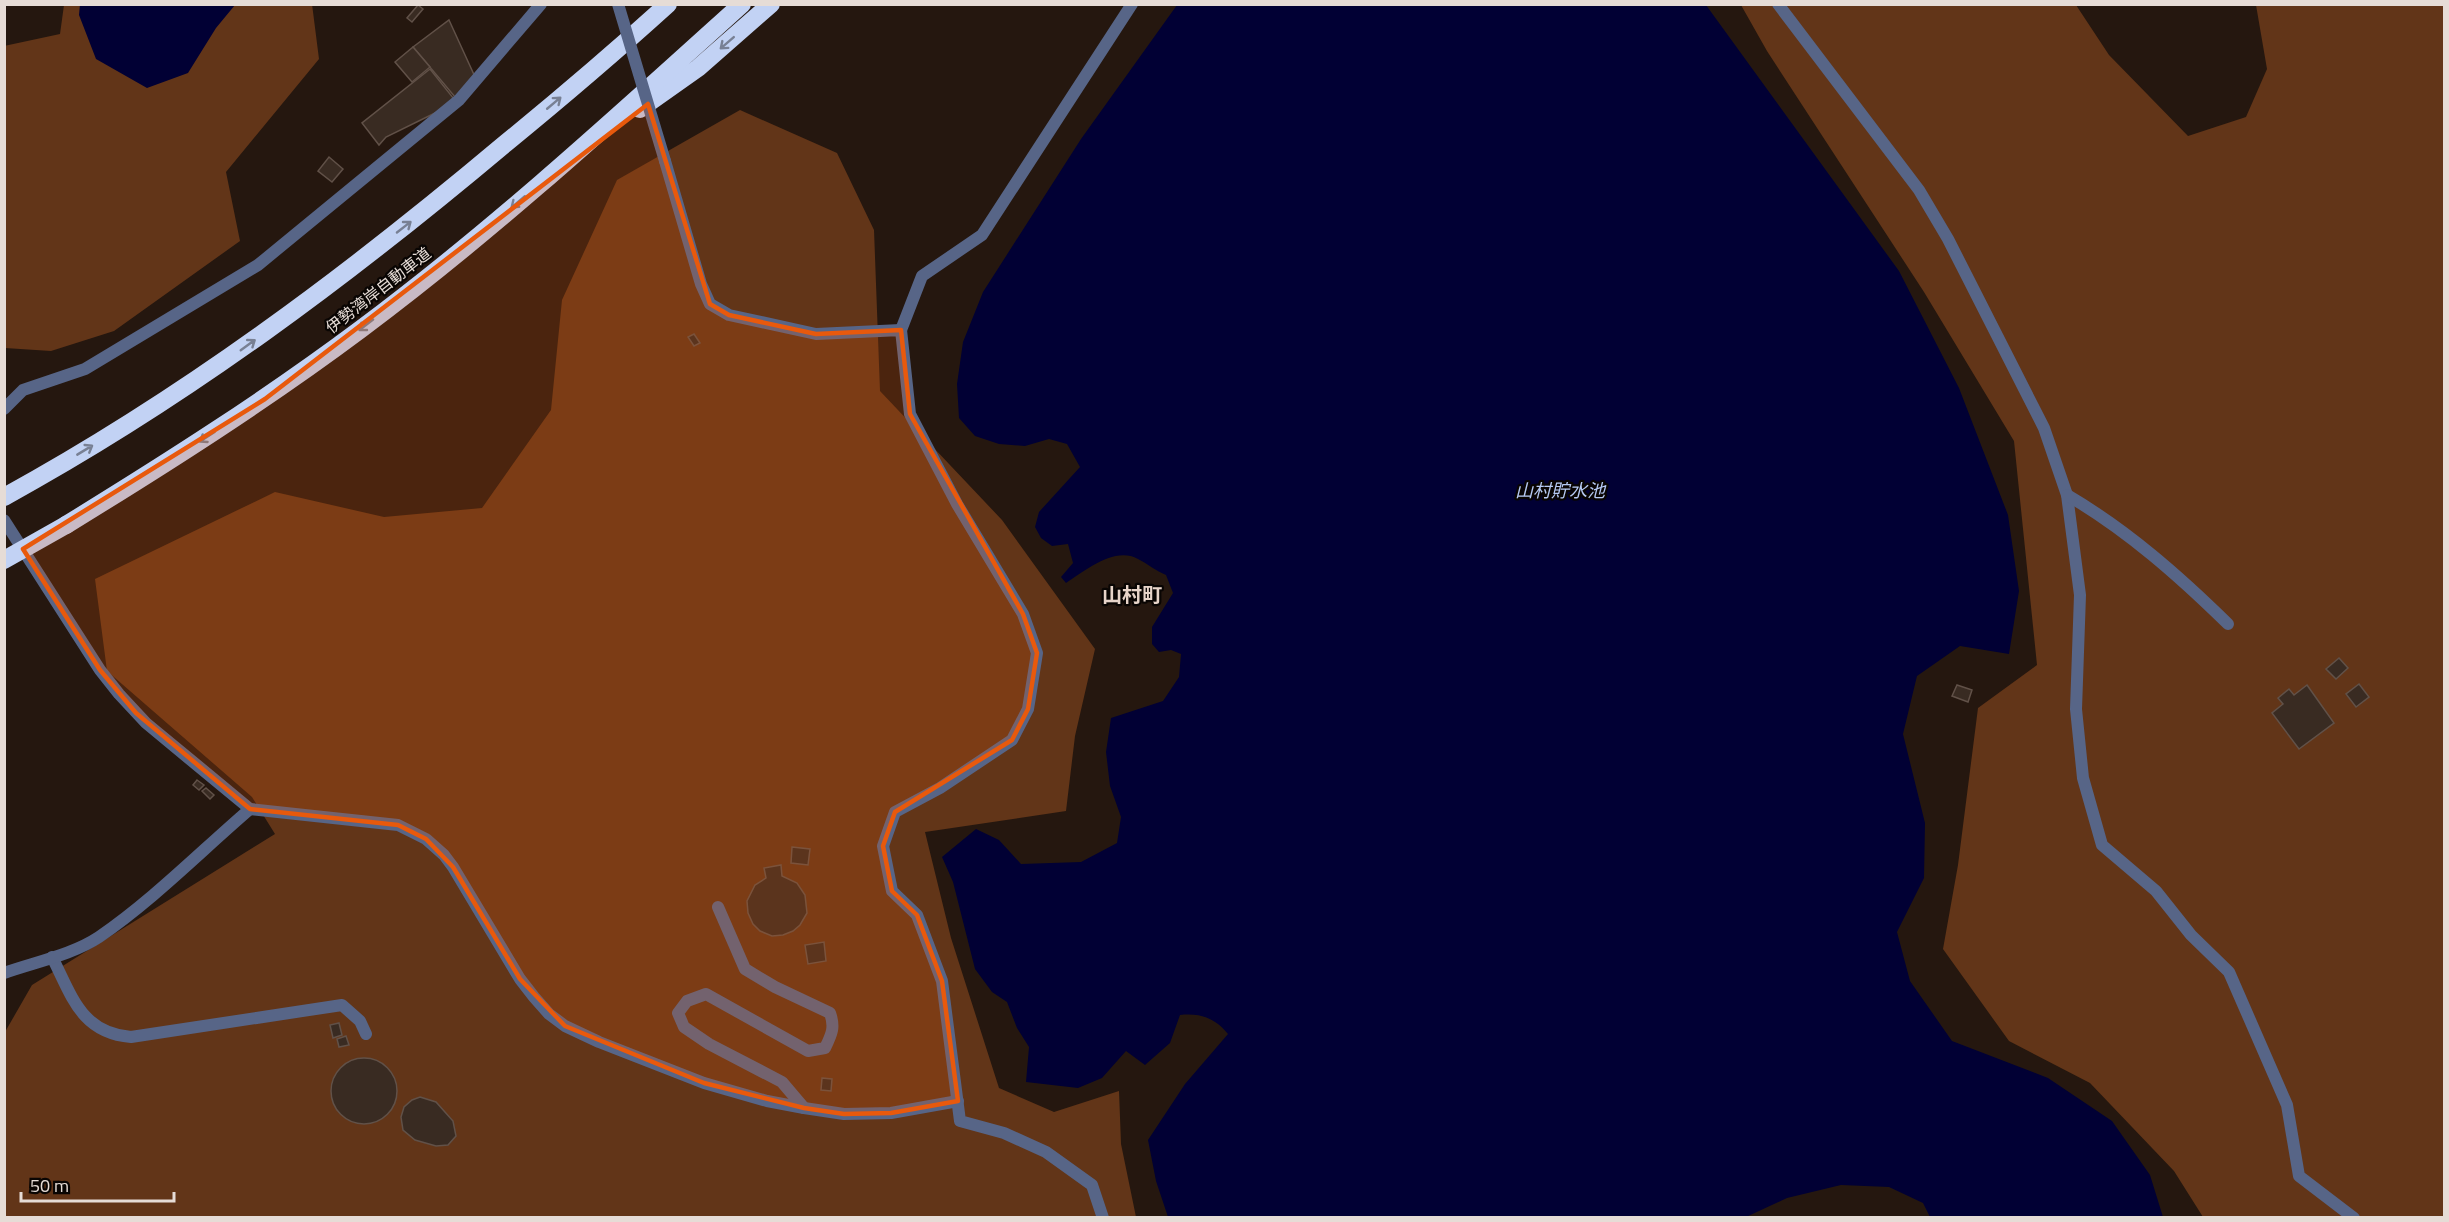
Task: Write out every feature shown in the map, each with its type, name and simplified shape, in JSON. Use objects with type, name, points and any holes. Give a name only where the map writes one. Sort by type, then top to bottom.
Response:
[{"type":"highway","name":"伊勢湾岸自動車道","points":[[4,497],[35,481],[139,417],[225,361],[332,284],[446,194],[668,4]]},
{"type":"highway","name":"伊勢湾岸自動車道","points":[[4,560],[166,464],[265,399],[371,321],[458,253],[563,165],[742,4]]},
{"type":"highway","points":[[563,165],[698,68],[771,4]]},
{"type":"street","points":[[4,409],[23,390],[85,369],[258,265],[459,100],[542,4]]},
{"type":"street","points":[[618,4],[701,284],[710,304],[729,315],[816,334],[901,330]]},
{"type":"street","points":[[1103,1218],[1092,1185],[1046,1152],[1004,1133],[960,1121],[942,981],[917,915],[892,891],[883,846],[896,812],[940,788],[1012,740],[1028,709],[1038,653],[1023,614],[957,504],[910,414],[901,330],[922,276],[982,235],[1132,4]]},
{"type":"street","points":[[1778,4],[1919,190],[1942,229],[2044,428],[2067,495],[2080,595],[2076,709],[2083,778],[2102,845],[2157,891],[2191,935],[2229,972],[2287,1105],[2300,1176],[2354,1218]]},
{"type":"street","points":[[2067,495],[2104,516],[2184,581],[2229,624]]},
{"type":"street","points":[[4,520],[100,670],[146,723],[250,809],[398,825],[426,839],[444,855],[453,867],[520,979],[549,1014],[557,1020],[608,1046],[704,1083],[767,1101],[843,1114],[891,1113],[958,1101]]},
{"type":"street","points":[[4,973],[52,957],[98,937],[147,899],[250,809]]},
{"type":"street","points":[[718,907],[745,969],[774,987],[830,1013],[833,1032],[825,1048],[808,1051],[706,994],[687,1001],[678,1013],[684,1027],[709,1044],[782,1082],[804,1108]]},
{"type":"street","points":[[52,957],[82,1014],[100,1030],[115,1035],[130,1037],[342,1005],[360,1021],[366,1034]]},
{"type":"highlighted area","points":[[648,104],[710,304],[729,315],[816,334],[901,330],[910,414],[1023,614],[1037,653],[1028,709],[1012,740],[895,812],[883,846],[892,891],[917,915],[942,981],[958,1101],[891,1113],[844,1114],[804,1108],[704,1083],[565,1026],[520,979],[453,867],[426,839],[398,825],[250,809],[136,713],[100,670],[23,549],[265,399]]},
{"type":"shaded area","points":[[312,4],[319,59],[226,172],[240,241],[114,331],[51,351],[5,348],[4,46],[60,34],[64,5]]},
{"type":"shaded area","points":[[1741,5],[2076,5],[2109,55],[2188,136],[2246,117],[2267,69],[2256,5],[2444,5],[2444,1217],[2203,1217],[2174,1171],[2090,1083],[2009,1041],[1943,949],[1958,865],[1978,708],[2037,665],[2014,441],[1924,292],[1767,51]]},
{"type":"shaded area","points":[[740,110],[837,153],[874,230],[880,391],[1002,520],[1095,649],[1075,736],[1066,811],[925,832],[951,938],[999,1088],[1054,1112],[1119,1091],[1121,1144],[1136,1217],[5,1218],[5,1032],[32,985],[275,834],[252,797],[107,671],[95,579],[275,492],[384,517],[482,508],[551,410],[562,300],[617,180]]},
{"type":"water","points":[[80,4],[235,5],[216,28],[188,73],[147,88],[96,59],[79,15]]},
{"type":"water","name":"山村貯水池","points":[[1177,5],[1706,5],[1899,271],[1959,388],[2008,515],[2019,591],[2009,654],[1960,646],[1917,676],[1903,734],[1925,823],[1924,878],[1897,932],[1910,981],[1952,1041],[2048,1078],[2112,1121],[2150,1175],[2163,1217],[1930,1217],[1923,1203],[1889,1187],[1841,1185],[1787,1198],[1746,1217],[1168,1217],[1156,1181],[1148,1140],[1185,1084],[1228,1034],[1223,1029],[1207,1018],[1180,1015],[1170,1043],[1145,1065],[1126,1051],[1102,1078],[1078,1088],[1026,1082],[1029,1047],[1017,1028],[1007,1002],[992,992],[975,969],[953,882],[942,857],[976,829],[999,840],[1021,864],[1081,862],[1117,843],[1121,817],[1110,786],[1106,752],[1111,718],[1163,701],[1179,677],[1181,654],[1171,650],[1159,652],[1152,644],[1152,627],[1173,593],[1166,575],[1138,559],[1119,556],[1100,562],[1066,583],[1061,577],[1073,563],[1068,544],[1052,546],[1041,538],[1035,527],[1039,512],[1080,467],[1067,444],[1049,439],[1025,446],[999,444],[975,436],[959,418],[957,384],[963,342],[983,292],[1081,139]]},
{"type":"building","points":[[418,5],[423,9],[412,22],[407,18]]},
{"type":"building","points":[[449,20],[476,79],[455,97],[413,47]]},
{"type":"building","points":[[413,47],[430,67],[412,82],[395,62]]},
{"type":"building","points":[[430,69],[454,99],[437,112],[386,137],[379,145],[362,123]]},
{"type":"building","points":[[329,157],[343,169],[332,182],[318,171]]},
{"type":"building","points":[[694,334],[700,343],[694,346],[688,337]]},
{"type":"building","points":[[2339,658],[2348,668],[2336,679],[2326,669]]},
{"type":"building","points":[[2359,684],[2369,697],[2356,707],[2346,694]]},
{"type":"building","points":[[1957,685],[1972,690],[1968,702],[1952,696]]},
{"type":"building","points":[[2307,685],[2334,723],[2299,749],[2272,713],[2283,704],[2278,698],[2289,689],[2294,695]]},
{"type":"building","points":[[197,780],[204,785],[199,790],[193,785]]},
{"type":"building","points":[[206,788],[214,795],[210,799],[202,791]]},
{"type":"building","points":[[792,847],[810,849],[808,865],[791,863]]},
{"type":"building","points":[[781,865],[782,876],[797,883],[805,895],[807,913],[800,925],[793,931],[772,936],[760,931],[753,924],[748,913],[747,901],[755,885],[766,878],[764,868]]},
{"type":"building","points":[[824,942],[826,961],[808,964],[805,945]]},
{"type":"building","points":[[339,1023],[342,1035],[333,1038],[330,1025]]},
{"type":"building","points":[[346,1036],[349,1045],[339,1047],[337,1039]]},
{"type":"building","points":[[364,1058],[377,1061],[387,1068],[394,1078],[397,1091],[394,1104],[387,1114],[377,1121],[364,1124],[351,1121],[341,1114],[334,1104],[331,1091],[334,1078],[341,1068],[351,1061]]},
{"type":"building","points":[[822,1078],[832,1079],[831,1091],[821,1090]]},
{"type":"building","points":[[420,1097],[436,1102],[453,1121],[456,1136],[448,1145],[436,1146],[415,1140],[403,1130],[401,1117],[404,1107]]},
{"type":"district","name":"山村町","points":[[1132,594]]}]
